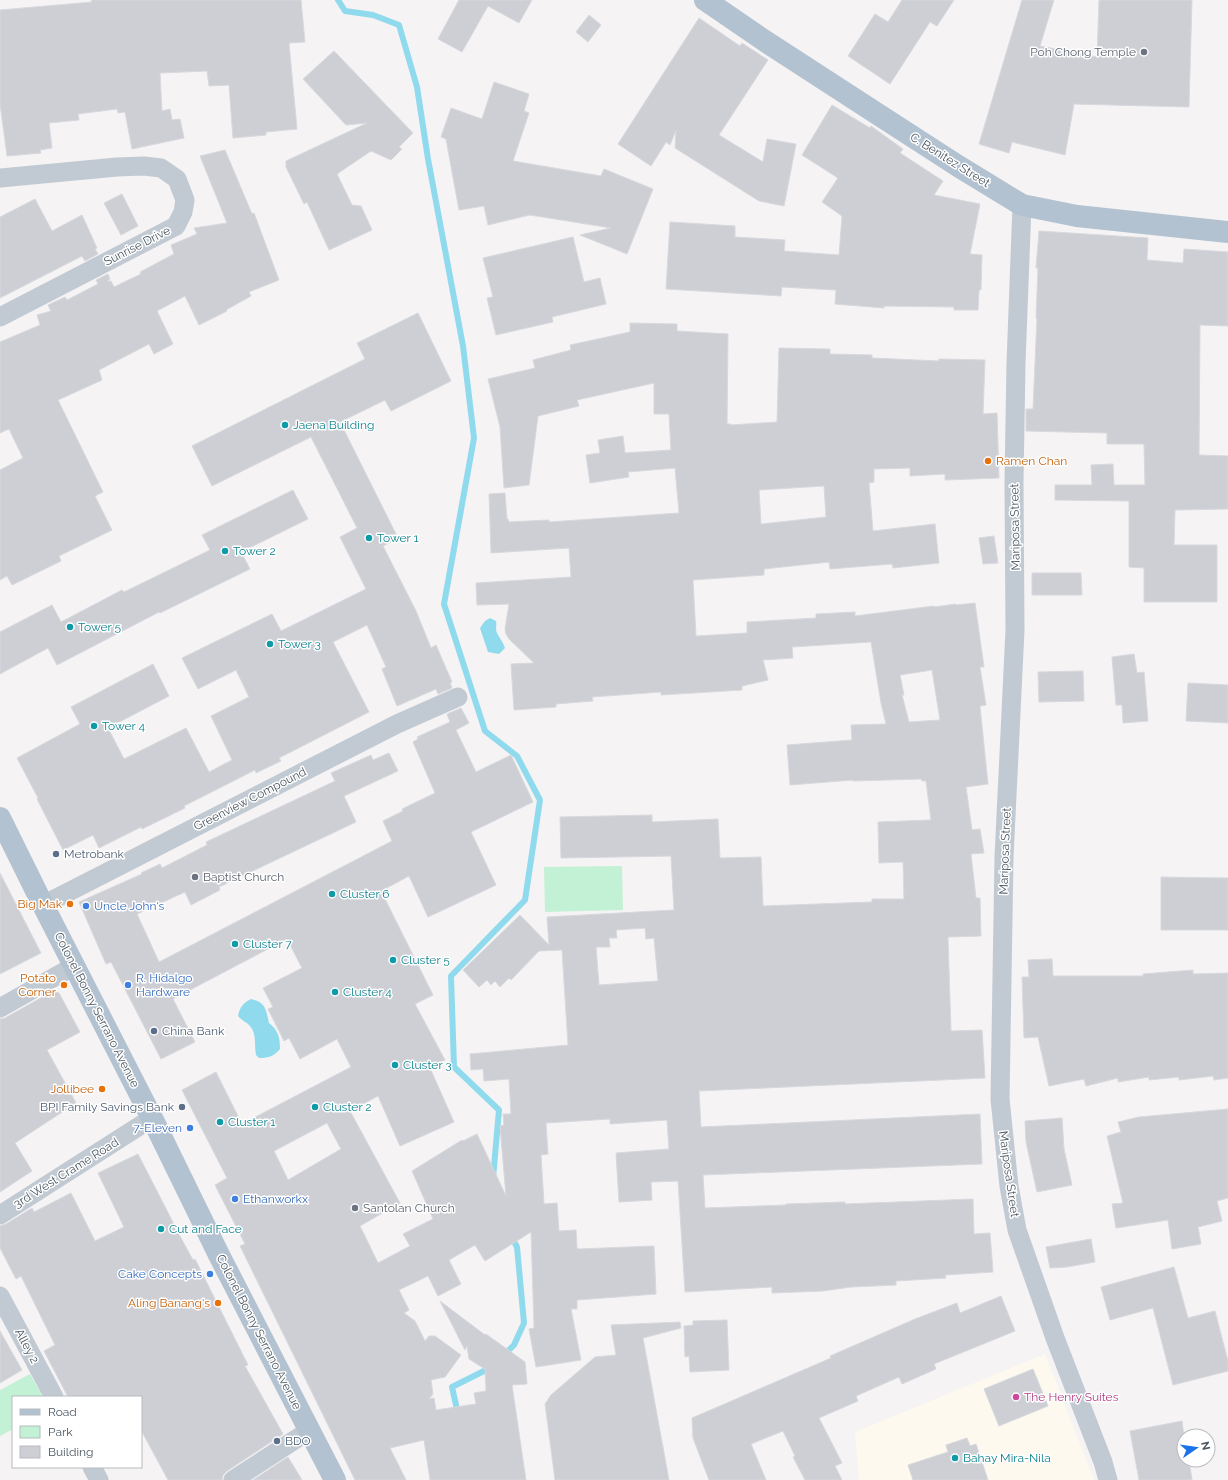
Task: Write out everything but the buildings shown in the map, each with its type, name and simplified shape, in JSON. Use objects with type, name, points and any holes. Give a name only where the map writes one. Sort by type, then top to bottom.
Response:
[{"type":"main road","name":"C. Benitez Street","points":[[705,0],[907,134],[1022,205],[1077,216],[1228,232]]},
{"type":"main road","name":"Colonel Bonny Serrano Avenue","points":[[0,818],[152,1118],[219,1255],[335,1480]]},
{"type":"street","name":"Sunrise Drive","points":[[0,178],[117,167],[144,166],[160,168],[177,180],[185,200],[183,212],[176,226],[0,317]]},
{"type":"street","name":"Mariposa Street","points":[[1022,205],[1016,363],[1014,483],[1015,630],[1004,857],[1000,1099],[1009,1186],[1017,1230],[1050,1325],[1103,1462],[1108,1480]]},
{"type":"street","name":"Greenview Compound","points":[[43,905],[397,724],[458,697]]},
{"type":"street","points":[[0,1008],[74,966]]},
{"type":"street","name":"3rd West Crame Road","points":[[0,1215],[152,1118]]},
{"type":"street","name":"Alley 2","points":[[0,1296],[53,1396]]},
{"type":"street","points":[[234,1480],[310,1430]]},
{"type":"street","points":[[93,1468],[99,1480]]},
{"type":"shaded area","points":[[1045,1354],[1094,1480],[859,1480],[855,1432]]},
{"type":"green space","points":[[622,866],[623,910],[545,912],[544,867]]},
{"type":"green space","points":[[30,1374],[42,1396],[12,1396],[12,1430],[0,1436],[0,1390]]},
{"type":"water","points":[[490,618],[496,621],[496,632],[505,648],[499,654],[488,652],[480,628],[485,621]]},
{"type":"water","points":[[251,999],[262,1004],[266,1010],[269,1023],[275,1028],[279,1037],[280,1049],[268,1057],[259,1058],[256,1055],[254,1032],[249,1025],[238,1016],[242,1006]]},
{"type":"waterway","points":[[338,0],[345,11],[373,15],[399,25],[417,87],[428,159],[463,346],[474,438],[444,604],[485,731],[517,756],[540,800],[525,900],[451,976],[454,1067],[499,1110],[493,1178]]},
{"type":"waterway","points":[[503,1356],[514,1345],[524,1323],[517,1247],[511,1236]]},
{"type":"waterway","points":[[458,1414],[452,1387],[492,1367]]},
{"type":"place","name":"Poh Chong Temple","points":[[1144,52]]},
{"type":"place","name":"Jaena Building","points":[[285,425]]},
{"type":"place","name":"Ramen Chan","points":[[988,461]]},
{"type":"place","name":"Tower 1","points":[[369,538]]},
{"type":"place","name":"Tower 2","points":[[225,551]]},
{"type":"place","name":"Tower 5","points":[[70,627]]},
{"type":"place","name":"Tower 3","points":[[270,644]]},
{"type":"place","name":"Tower 4","points":[[94,726]]},
{"type":"place","name":"Metrobank","points":[[56,854]]},
{"type":"place","name":"Baptist Church","points":[[195,877]]},
{"type":"place","name":"Cluster 6","points":[[332,894]]},
{"type":"place","name":"Big Mak","points":[[70,904]]},
{"type":"place","name":"Uncle John's","points":[[86,906]]},
{"type":"place","name":"Cluster 7","points":[[235,944]]},
{"type":"place","name":"Cluster 5","points":[[393,960]]},
{"type":"place","name":"Potato Corner","points":[[64,985]]},
{"type":"place","name":"R. Hidalgo Hardware","points":[[128,985]]},
{"type":"place","name":"Cluster 4","points":[[335,992]]},
{"type":"place","name":"China Bank","points":[[154,1031]]},
{"type":"place","name":"Cluster 3","points":[[395,1065]]},
{"type":"place","name":"Jollibee","points":[[102,1089]]},
{"type":"place","name":"BPI Family Savings Bank","points":[[182,1107]]},
{"type":"place","name":"Cluster 2","points":[[315,1107]]},
{"type":"place","name":"Cluster 1","points":[[220,1122]]},
{"type":"place","name":"7-Eleven","points":[[190,1128]]},
{"type":"place","name":"Ethanworkx","points":[[235,1199]]},
{"type":"place","name":"Santolan Church","points":[[355,1208]]},
{"type":"place","name":"Cut and Face","points":[[161,1229]]},
{"type":"place","name":"Cake Concepts","points":[[210,1274]]},
{"type":"place","name":"Aling Banang's","points":[[218,1303]]},
{"type":"place","name":"The Henry Suites","points":[[1016,1397]]},
{"type":"place","name":"BDO","points":[[277,1441]]},
{"type":"place","name":"Bahay Mira-Nila","points":[[955,1458]]}]
